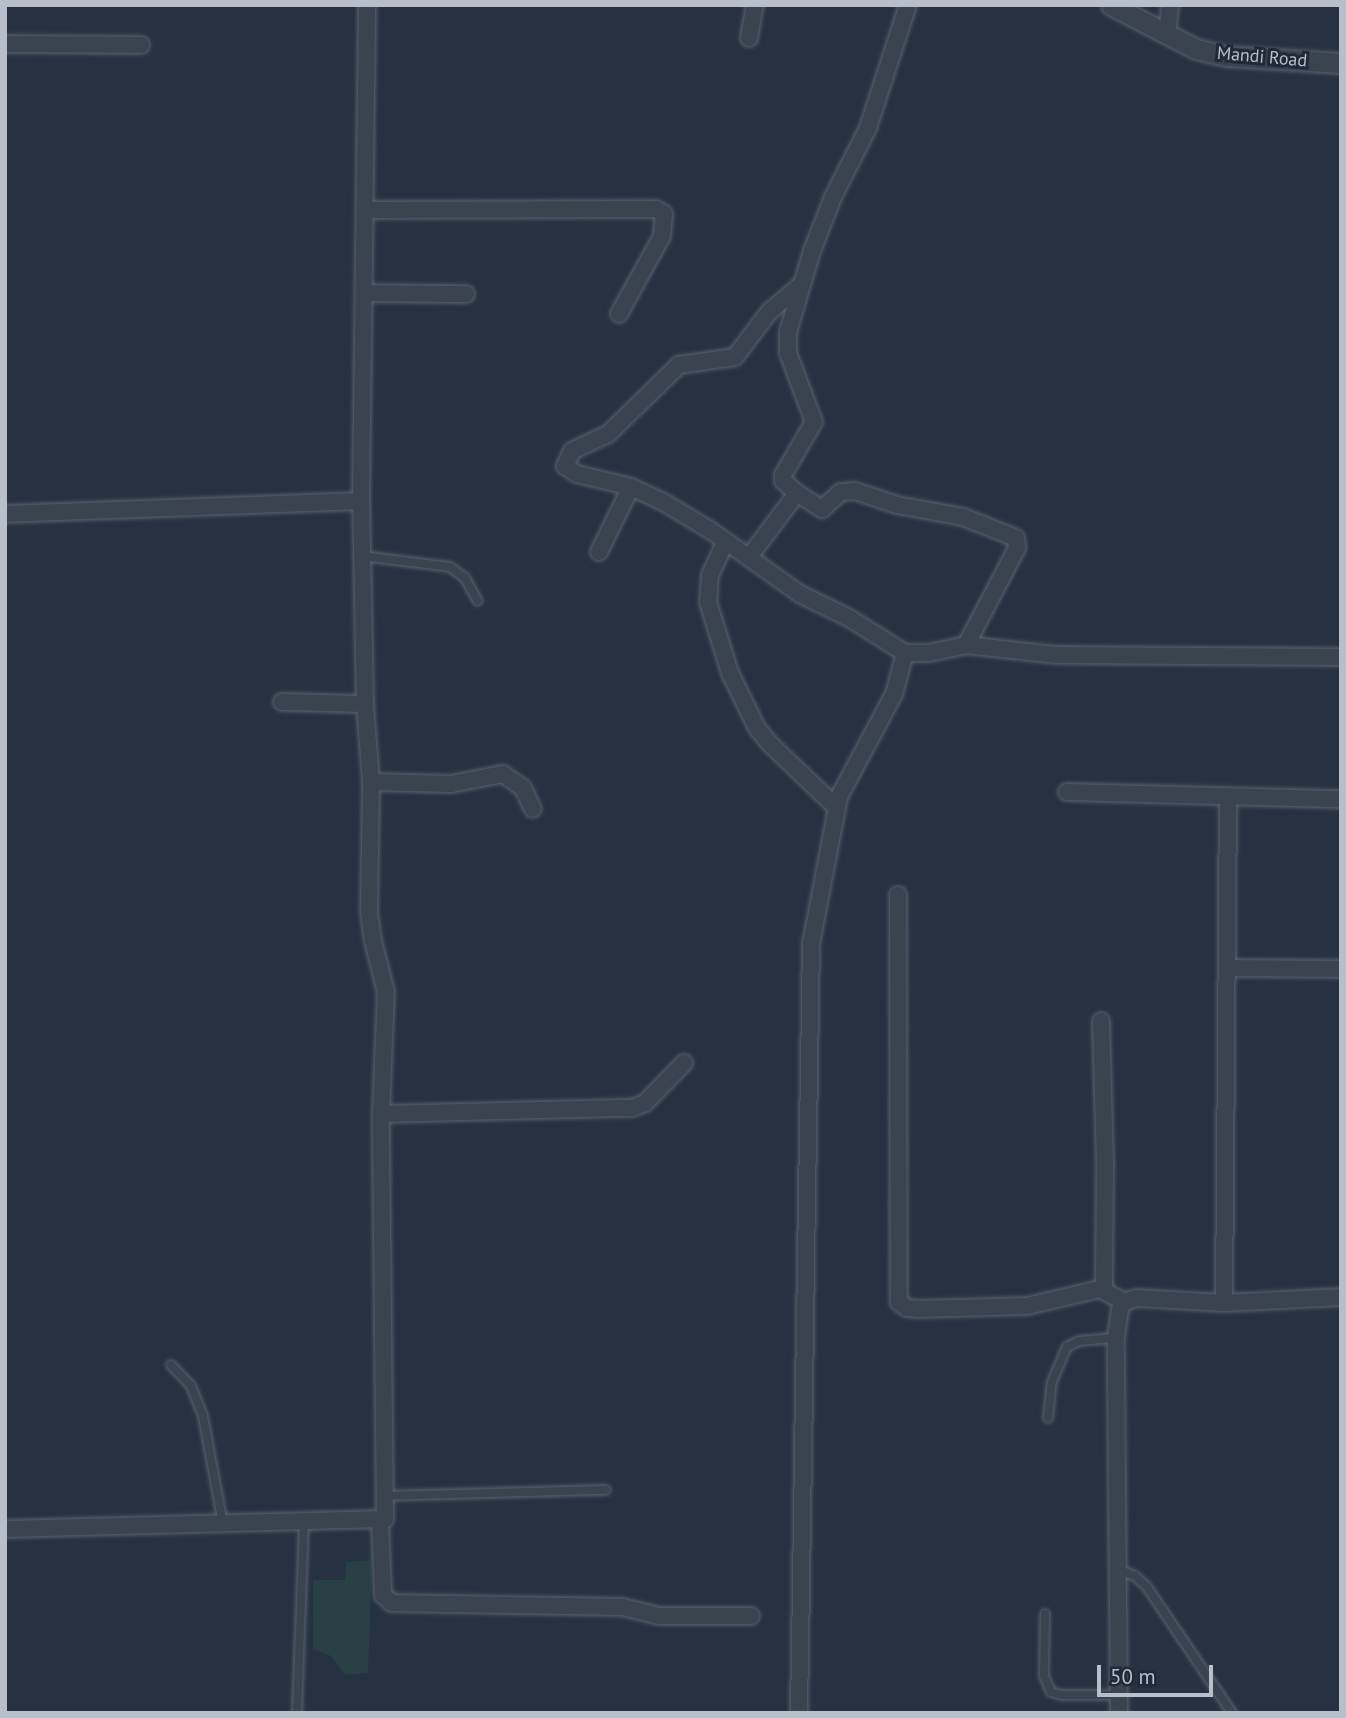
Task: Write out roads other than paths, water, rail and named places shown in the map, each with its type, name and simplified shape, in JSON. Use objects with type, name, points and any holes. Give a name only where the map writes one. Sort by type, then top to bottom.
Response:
[{"type":"street","points":[[5,1529],[385,1520],[381,1114],[386,992],[370,929],[370,782],[365,704],[361,502],[367,5]]},
{"type":"street","points":[[749,38],[755,5]]},
{"type":"street","points":[[908,5],[868,128],[834,197],[802,284],[788,332],[787,347],[814,422],[783,477],[797,493],[822,509],[841,492],[855,491],[897,505],[963,517],[1016,538],[1017,548],[966,645]]},
{"type":"street","name":"Mandi Road","points":[[1111,5],[1196,49],[1227,56],[1341,63]]},
{"type":"street","points":[[1167,35],[1170,5]]},
{"type":"street","points":[[5,44],[141,46]]},
{"type":"street","points":[[365,210],[656,209],[664,215],[662,236],[619,314]]},
{"type":"street","points":[[802,284],[769,312],[735,357],[678,365],[613,431],[577,447],[565,461],[565,466],[577,474],[631,487],[710,530],[800,594],[849,618],[905,653],[929,653],[966,645],[1057,655],[1341,657]]},
{"type":"street","points":[[364,293],[466,293]]},
{"type":"street","points":[[599,552],[631,487]]},
{"type":"street","points":[[749,557],[797,493]]},
{"type":"street","points":[[5,514],[361,502]]},
{"type":"street","points":[[725,543],[710,575],[708,602],[730,673],[757,728],[769,743],[836,807]]},
{"type":"street","points":[[799,1713],[811,944],[836,807],[894,694],[905,653]]},
{"type":"street","points":[[282,702],[365,704]]},
{"type":"street","points":[[370,782],[451,784],[503,774],[523,788],[533,809]]},
{"type":"street","points":[[1067,792],[1341,799]]},
{"type":"street","points":[[1224,1303],[1228,796]]},
{"type":"street","points":[[898,895],[899,1302],[918,1309],[1027,1306],[1088,1290],[1104,1290],[1124,1303]]},
{"type":"street","points":[[1227,968],[1341,969]]},
{"type":"street","points":[[1101,1021],[1105,1163],[1104,1290]]},
{"type":"street","points":[[381,1114],[632,1108],[645,1103],[684,1063]]},
{"type":"street","points":[[1119,1713],[1120,1570],[1116,1338],[1118,1317],[1124,1303],[1137,1298],[1224,1303],[1341,1297]]},
{"type":"street","points":[[380,1520],[383,1595],[392,1603],[623,1607],[660,1616],[751,1616]]},
{"type":"lane","points":[[362,556],[450,567],[465,578],[478,601]]},
{"type":"lane","points":[[1048,1418],[1052,1382],[1067,1347],[1079,1341],[1116,1338]]},
{"type":"lane","points":[[171,1364],[191,1386],[203,1416],[223,1524]]},
{"type":"lane","points":[[385,1496],[606,1490]]},
{"type":"lane","points":[[297,1713],[303,1524]]},
{"type":"lane","points":[[1120,1570],[1135,1576],[1147,1587],[1232,1713]]},
{"type":"lane","points":[[1045,1614],[1044,1676],[1051,1692],[1062,1695],[1120,1695]]}]
